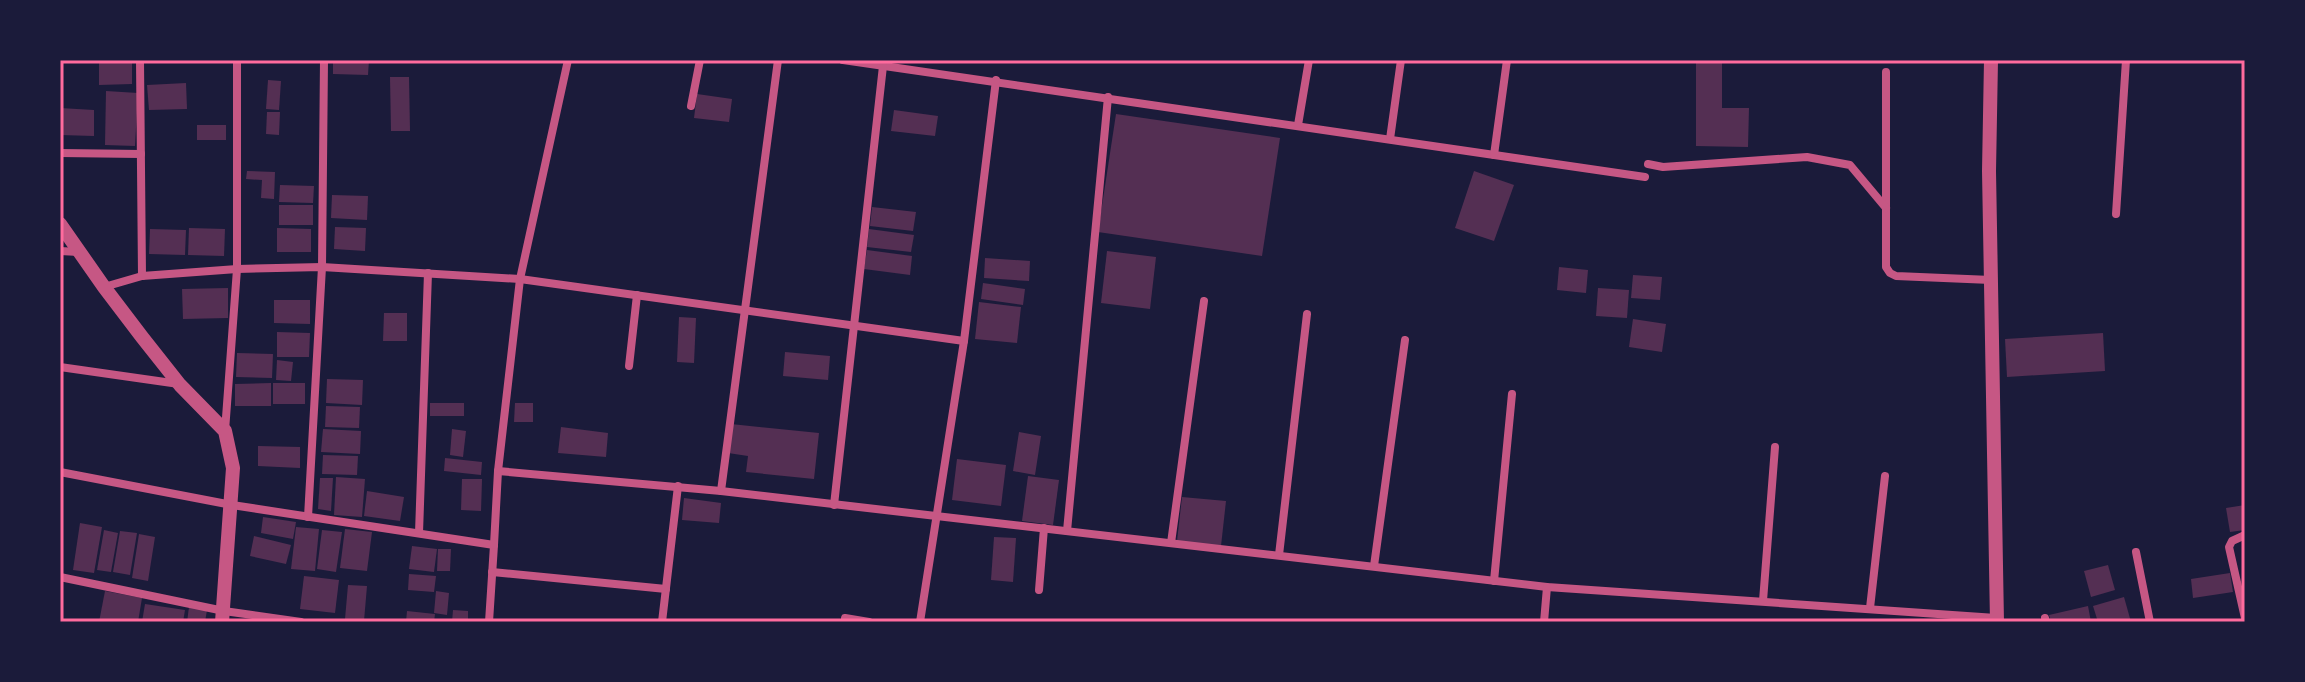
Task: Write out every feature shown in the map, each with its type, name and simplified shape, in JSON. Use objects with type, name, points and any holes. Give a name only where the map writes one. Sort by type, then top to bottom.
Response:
[{"type":"street","points":[[140,60],[142,276]]},
{"type":"street","points":[[223,616],[233,468],[225,431],[237,269],[237,60]]},
{"type":"street","points":[[308,517],[322,267],[324,60]]},
{"type":"street","points":[[489,622],[498,471],[520,279],[568,60]]},
{"type":"street","points":[[691,106],[700,60]]},
{"type":"street","points":[[721,491],[778,60]]},
{"type":"street","points":[[843,60],[1645,177]]},
{"type":"street","points":[[1298,125],[1309,60]]},
{"type":"street","points":[[1390,139],[1401,60]]},
{"type":"street","points":[[1494,155],[1507,60]]},
{"type":"street","points":[[498,471],[678,486],[1547,587],[1870,608],[1996,620],[1991,60]]},
{"type":"street","points":[[2116,214],[2126,60]]},
{"type":"street","points":[[834,505],[883,66]]},
{"type":"street","points":[[1886,72],[1886,267],[1896,276],[1991,280]]},
{"type":"street","points":[[920,622],[964,341],[996,80]]},
{"type":"street","points":[[1067,531],[1108,97]]},
{"type":"street","points":[[60,153],[141,154]]},
{"type":"street","points":[[1648,164],[1663,167],[1807,157],[1850,165],[1886,209]]},
{"type":"street","points":[[60,224],[180,385],[225,431]]},
{"type":"street","points":[[60,251],[80,252]]},
{"type":"street","points":[[104,287],[142,276],[237,269],[322,267],[428,273],[520,279],[964,341]]},
{"type":"street","points":[[419,533],[428,273]]},
{"type":"street","points":[[629,366],[637,295]]},
{"type":"street","points":[[1171,543],[1204,301]]},
{"type":"street","points":[[1279,555],[1307,314]]},
{"type":"street","points":[[1374,566],[1405,340]]},
{"type":"street","points":[[60,367],[180,385]]},
{"type":"street","points":[[1494,581],[1512,394]]},
{"type":"street","points":[[1763,601],[1775,447]]},
{"type":"street","points":[[60,472],[232,505],[494,545]]},
{"type":"street","points":[[1870,608],[1885,476]]},
{"type":"street","points":[[662,622],[678,486]]},
{"type":"street","points":[[1039,590],[1044,528]]},
{"type":"street","points":[[2245,535],[2232,541],[2229,547],[2245,618]]},
{"type":"street","points":[[2136,552],[2150,622]]},
{"type":"street","points":[[492,572],[666,589]]},
{"type":"street","points":[[60,577],[223,616],[301,622]]},
{"type":"street","points":[[1544,622],[1547,587]]},
{"type":"street","points":[[1880,622],[1881,609]]},
{"type":"street","points":[[845,618],[869,622]]},
{"type":"building","points":[[99,60],[132,60],[132,84],[99,85]]},
{"type":"building","points":[[333,60],[369,60],[368,75],[333,74]]},
{"type":"building","points":[[1696,61],[1722,62],[1722,108],[1749,108],[1748,147],[1696,146]]},
{"type":"building","points":[[390,77],[409,77],[410,131],[391,131]]},
{"type":"building","points":[[268,80],[281,81],[279,110],[266,109]]},
{"type":"building","points":[[186,83],[187,109],[149,110],[147,85]]},
{"type":"building","points":[[106,91],[138,93],[135,146],[105,145]]},
{"type":"building","points":[[697,94],[732,99],[729,122],[694,118]]},
{"type":"building","points":[[60,108],[94,110],[94,136],[60,135]]},
{"type":"building","points":[[894,110],[938,116],[935,136],[891,131]]},
{"type":"building","points":[[267,112],[280,112],[279,135],[266,134]]},
{"type":"building","points":[[1116,114],[1280,138],[1262,256],[1098,232]]},
{"type":"building","points":[[197,125],[226,125],[226,140],[197,140]]},
{"type":"building","points":[[247,171],[275,172],[274,199],[261,198],[262,180],[246,179]]},
{"type":"building","points":[[1474,171],[1514,185],[1494,241],[1455,228]]},
{"type":"building","points":[[280,185],[314,186],[313,203],[279,202]]},
{"type":"building","points":[[332,195],[368,196],[367,220],[331,218]]},
{"type":"building","points":[[279,205],[313,205],[313,225],[279,225]]},
{"type":"building","points":[[872,207],[916,212],[913,231],[870,226]]},
{"type":"building","points":[[335,227],[366,228],[365,251],[334,249]]},
{"type":"building","points":[[189,228],[225,229],[224,256],[188,255]]},
{"type":"building","points":[[277,228],[311,229],[311,252],[277,252]]},
{"type":"building","points":[[150,229],[186,230],[185,255],[149,254]]},
{"type":"building","points":[[869,229],[914,235],[911,252],[867,247]]},
{"type":"building","points":[[867,250],[912,256],[910,275],[864,269]]},
{"type":"building","points":[[1107,251],[1156,257],[1150,309],[1101,303]]},
{"type":"building","points":[[985,258],[1030,261],[1029,281],[984,278]]},
{"type":"building","points":[[1559,267],[1588,270],[1586,293],[1557,290]]},
{"type":"building","points":[[1633,275],[1662,277],[1660,300],[1631,298]]},
{"type":"building","points":[[983,283],[1025,289],[1023,305],[981,299]]},
{"type":"building","points":[[228,288],[228,318],[183,319],[182,289]]},
{"type":"building","points":[[1598,288],[1629,290],[1627,318],[1596,316]]},
{"type":"building","points":[[274,300],[310,300],[310,324],[274,323]]},
{"type":"building","points":[[979,302],[1021,307],[1017,343],[975,339]]},
{"type":"building","points":[[384,313],[407,313],[407,341],[383,341]]},
{"type":"building","points":[[679,317],[696,318],[694,363],[677,362]]},
{"type":"building","points":[[1633,319],[1666,324],[1662,352],[1629,347]]},
{"type":"building","points":[[277,332],[310,333],[309,357],[277,357]]},
{"type":"building","points":[[2103,333],[2105,371],[2007,377],[2005,339]]},
{"type":"building","points":[[785,352],[830,356],[828,380],[783,376]]},
{"type":"building","points":[[237,353],[273,354],[272,378],[236,377]]},
{"type":"building","points":[[277,360],[293,362],[291,381],[276,380]]},
{"type":"building","points":[[327,379],[363,380],[362,405],[326,403]]},
{"type":"building","points":[[271,383],[271,406],[235,406],[235,384]]},
{"type":"building","points":[[273,383],[305,383],[305,404],[273,404]]},
{"type":"building","points":[[430,403],[464,403],[464,416],[430,416]]},
{"type":"building","points":[[515,403],[533,403],[533,422],[514,422]]},
{"type":"building","points":[[326,406],[360,407],[359,428],[325,427]]},
{"type":"building","points":[[731,424],[819,433],[814,479],[746,472],[748,456],[728,453]]},
{"type":"building","points":[[561,427],[608,433],[606,457],[558,453]]},
{"type":"building","points":[[323,429],[361,431],[360,454],[321,452]]},
{"type":"building","points":[[452,429],[466,431],[463,457],[450,455]]},
{"type":"building","points":[[1019,432],[1041,436],[1035,475],[1013,471]]},
{"type":"building","points":[[258,446],[300,447],[300,468],[258,466]]},
{"type":"building","points":[[323,455],[358,456],[357,475],[322,474]]},
{"type":"building","points":[[445,458],[482,462],[481,475],[444,471]]},
{"type":"building","points":[[957,459],[1006,465],[1001,506],[952,500]]},
{"type":"building","points":[[1028,476],[1059,480],[1053,525],[1022,521]]},
{"type":"building","points":[[336,477],[365,479],[362,517],[334,515]]},
{"type":"building","points":[[320,478],[333,478],[331,511],[318,509]]},
{"type":"building","points":[[462,479],[482,479],[481,511],[461,510]]},
{"type":"building","points":[[367,491],[404,497],[400,521],[364,516]]},
{"type":"building","points":[[1182,497],[1226,501],[1221,546],[1177,541]]},
{"type":"building","points":[[684,498],[721,503],[719,523],[682,520]]},
{"type":"building","points":[[2245,505],[2245,530],[2230,532],[2226,508]]},
{"type":"building","points":[[263,517],[296,522],[293,539],[261,533]]},
{"type":"building","points":[[80,523],[102,527],[94,573],[73,570]]},
{"type":"building","points":[[296,527],[319,529],[315,571],[291,569]]},
{"type":"building","points":[[345,529],[372,532],[367,571],[340,568]]},
{"type":"building","points":[[104,530],[118,533],[111,572],[97,570]]},
{"type":"building","points":[[322,530],[342,532],[336,572],[317,569]]},
{"type":"building","points":[[120,531],[137,533],[130,575],[113,572]]},
{"type":"building","points":[[139,534],[155,537],[148,581],[132,578]]},
{"type":"building","points":[[254,536],[291,545],[286,564],[250,556]]},
{"type":"building","points":[[994,537],[1016,538],[1013,582],[991,580]]},
{"type":"building","points":[[412,546],[437,549],[434,572],[409,569]]},
{"type":"building","points":[[438,549],[451,549],[450,571],[437,571]]},
{"type":"building","points":[[2108,565],[2115,590],[2091,597],[2084,571]]},
{"type":"building","points":[[2230,573],[2233,592],[2193,598],[2191,579]]},
{"type":"building","points":[[409,574],[436,576],[434,592],[408,590]]},
{"type":"building","points":[[304,576],[339,580],[335,613],[300,609]]},
{"type":"building","points":[[348,585],[367,586],[364,621],[345,619]]},
{"type":"building","points":[[105,591],[142,598],[138,622],[99,622]]},
{"type":"building","points":[[436,591],[449,593],[447,615],[434,613]]},
{"type":"building","points":[[2124,597],[2131,622],[2098,622],[2093,606]]},
{"type":"building","points":[[145,604],[185,610],[183,622],[142,622]]},
{"type":"building","points":[[2088,606],[2091,622],[2051,622],[2049,615]]},
{"type":"building","points":[[189,607],[207,610],[205,622],[187,622]]},
{"type":"building","points":[[453,610],[468,611],[468,622],[452,622]]},
{"type":"building","points":[[407,611],[435,614],[434,622],[406,622]]}]
